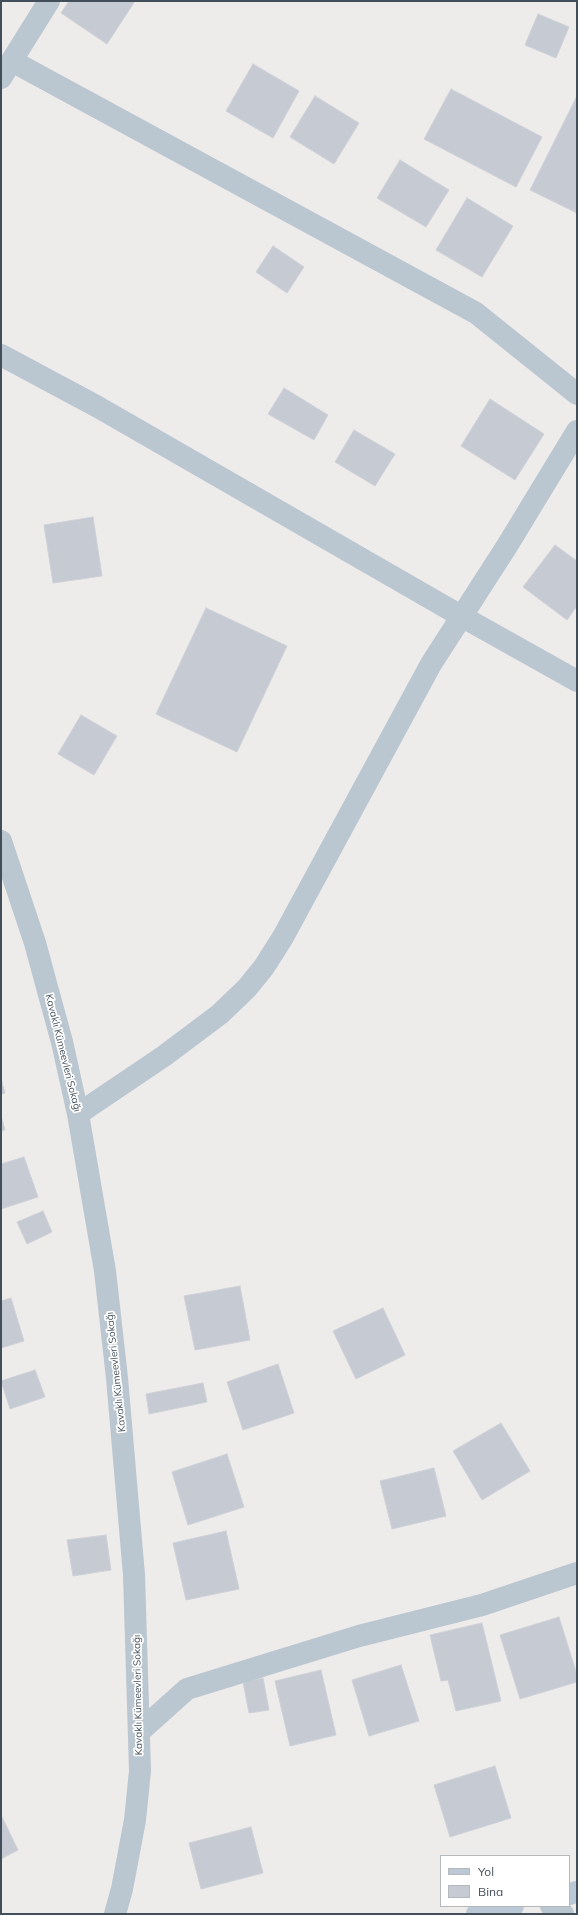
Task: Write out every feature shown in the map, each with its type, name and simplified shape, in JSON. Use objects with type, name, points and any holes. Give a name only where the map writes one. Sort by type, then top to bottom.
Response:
[{"type":"street","points":[[49,1],[6,70],[476,313],[577,394]]},
{"type":"street","points":[[1,355],[98,407],[577,681]]},
{"type":"street","points":[[78,1114],[164,1056],[220,1014],[247,988],[264,967],[304,899],[431,664],[507,546],[577,431]]},
{"type":"street","name":"Kavaklı Kümeevleri Sokağı","points":[[1,841],[35,943],[62,1042],[78,1114],[105,1271],[117,1378],[134,1575],[140,1771],[135,1820],[122,1889],[115,1914]]},
{"type":"street","points":[[139,1732],[187,1689],[359,1636],[482,1605],[577,1573]]},
{"type":"street","points":[[552,1907],[563,1914]]},
{"type":"street","points":[[477,1914],[507,1909]]},
{"type":"building","points":[[69,1],[135,1],[107,44],[61,13]]},
{"type":"building","points":[[538,14],[569,27],[556,58],[525,45]]},
{"type":"building","points":[[253,64],[299,91],[273,138],[226,111]]},
{"type":"building","points":[[451,89],[542,137],[516,187],[424,139]]},
{"type":"building","points":[[315,96],[359,123],[334,164],[290,137]]},
{"type":"building","points":[[576,98],[577,99],[577,213],[530,190]]},
{"type":"building","points":[[400,160],[449,190],[426,227],[377,198]]},
{"type":"building","points":[[467,198],[513,226],[482,277],[436,250]]},
{"type":"building","points":[[273,246],[304,267],[287,293],[256,272]]},
{"type":"building","points":[[284,388],[328,415],[314,440],[268,414]]},
{"type":"building","points":[[490,399],[544,434],[515,480],[461,446]]},
{"type":"building","points":[[354,430],[395,454],[375,486],[335,462]]},
{"type":"building","points":[[93,517],[102,576],[53,583],[44,525]]},
{"type":"building","points":[[555,545],[577,561],[577,606],[567,620],[523,587]]},
{"type":"building","points":[[206,608],[287,646],[237,752],[156,714]]},
{"type":"building","points":[[81,715],[117,736],[94,775],[58,754]]},
{"type":"building","points":[[1,1079],[5,1093],[1,1094]]},
{"type":"building","points":[[1,1116],[5,1130],[1,1131]]},
{"type":"building","points":[[24,1157],[38,1197],[1,1209],[1,1164]]},
{"type":"building","points":[[43,1211],[52,1232],[27,1244],[17,1222]]},
{"type":"building","points":[[240,1286],[250,1340],[195,1350],[184,1296]]},
{"type":"building","points":[[11,1298],[24,1341],[1,1348],[1,1301]]},
{"type":"building","points":[[383,1308],[405,1355],[356,1379],[333,1331]]},
{"type":"building","points":[[278,1364],[294,1413],[243,1430],[227,1382]]},
{"type":"building","points":[[35,1370],[45,1397],[10,1409],[1,1381]]},
{"type":"building","points":[[203,1383],[207,1402],[149,1414],[146,1394]]},
{"type":"building","points":[[501,1423],[530,1471],[482,1500],[453,1451]]},
{"type":"building","points":[[227,1454],[244,1507],[188,1525],[172,1472]]},
{"type":"building","points":[[434,1468],[446,1516],[392,1529],[380,1481]]},
{"type":"building","points":[[226,1531],[239,1589],[186,1600],[173,1543]]},
{"type":"building","points":[[106,1535],[111,1570],[73,1576],[67,1540]]},
{"type":"building","points":[[559,1617],[577,1675],[577,1682],[520,1699],[500,1635]]},
{"type":"building","points":[[482,1623],[501,1701],[456,1711],[448,1680],[441,1681],[430,1635]]},
{"type":"building","points":[[401,1665],[419,1721],[369,1736],[352,1680]]},
{"type":"building","points":[[321,1670],[336,1735],[290,1746],[275,1681]]},
{"type":"building","points":[[263,1678],[269,1710],[249,1713],[243,1682]]},
{"type":"building","points":[[495,1766],[511,1818],[450,1837],[434,1785]]},
{"type":"building","points":[[1,1815],[18,1850],[1,1859]]},
{"type":"building","points":[[251,1827],[263,1873],[201,1889],[189,1843]]}]
